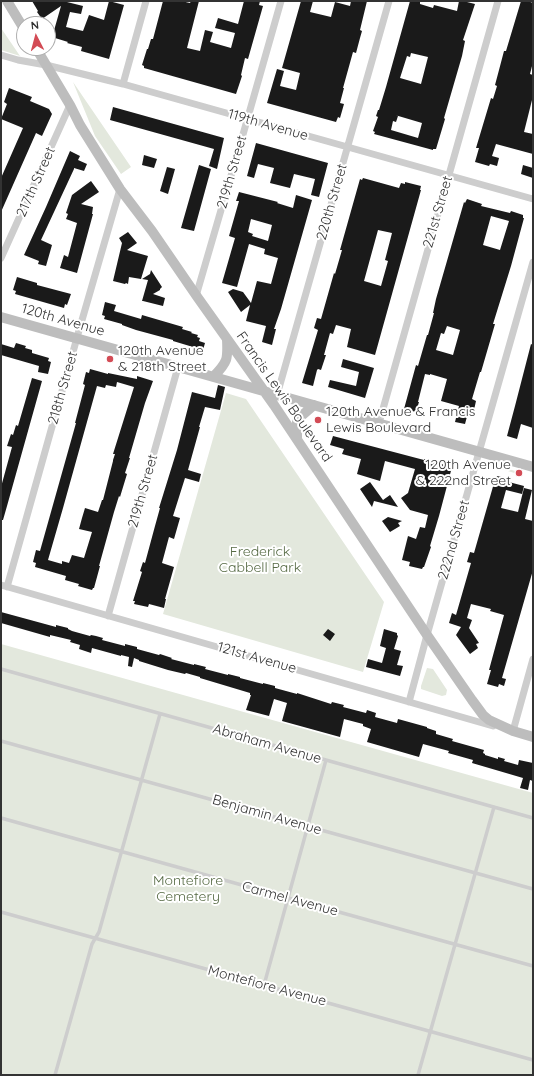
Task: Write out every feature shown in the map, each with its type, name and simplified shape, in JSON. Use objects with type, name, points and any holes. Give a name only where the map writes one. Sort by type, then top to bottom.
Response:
[{"type":"main road","points":[[7,1],[16,16]]},
{"type":"main road","name":"Francis Lewis Boulevard","points":[[41,56],[70,105],[80,125],[120,189],[152,231],[196,296],[264,391],[275,399],[297,439],[472,700],[483,715],[489,720],[513,731],[533,737]]},
{"type":"main road","name":"120th Avenue","points":[[1,317],[264,391]]},
{"type":"main road","points":[[213,377],[226,362],[228,355],[227,339]]},
{"type":"main road","points":[[275,399],[314,405],[533,466]]},
{"type":"main road","points":[[297,439],[297,422],[299,418],[314,405]]},
{"type":"street","points":[[123,84],[146,1]]},
{"type":"street","name":"219th Street","points":[[196,296],[248,119],[280,1]]},
{"type":"street","name":"220th Street","points":[[275,399],[389,1]]},
{"type":"street","name":"221st Street","points":[[379,423],[498,1]]},
{"type":"street","name":"119th Avenue","points":[[1,55],[123,84],[533,199]]},
{"type":"street","name":"217th Street","points":[[1,258],[70,105]]},
{"type":"street","name":"218th Street","points":[[4,586],[120,189]]},
{"type":"street","name":"222nd Street","points":[[409,702],[533,262]]},
{"type":"street","name":"219th Street","points":[[108,616],[178,367]]},
{"type":"street","name":"121st Avenue","points":[[4,586],[513,731]]},
{"type":"street","points":[[513,731],[533,659]]},
{"type":"lane","name":"Abraham Avenue","points":[[1,669],[533,818]]},
{"type":"lane","points":[[55,1075],[92,944],[99,932],[160,714]]},
{"type":"lane","name":"Benjamin Avenue","points":[[1,741],[533,889]]},
{"type":"lane","points":[[264,985],[326,760]]},
{"type":"lane","points":[[418,1075],[494,807]]},
{"type":"lane","name":"Carmel Avenue","points":[[1,818],[533,966]]},
{"type":"lane","name":"Montefiore Avenue","points":[[1,912],[533,1060]]},
{"type":"green space","points":[[1,28],[16,50],[16,55],[1,50]]},
{"type":"green space","points":[[73,82],[131,167],[121,174],[95,136]]},
{"type":"green space","name":"Frederick Cabbell Park","points":[[226,393],[246,399],[384,602],[363,672],[163,614]]},
{"type":"green space","points":[[488,463],[522,473],[521,475],[488,465]]},
{"type":"green space","name":"Montefiore Cemetery","points":[[1,644],[533,793],[533,1075],[1,1075]]},
{"type":"green space","points":[[427,668],[433,669],[447,690],[446,695],[442,696],[421,689]]},
{"type":"building","points":[[32,1],[69,1],[67,2],[83,6],[81,14],[70,12],[66,27],[83,31],[89,15],[104,20],[109,1],[124,5],[109,59],[81,51],[82,47],[56,38],[56,24],[61,6],[46,16],[40,16],[37,12],[38,11]]},
{"type":"building","points":[[163,1],[181,1],[190,3],[191,1],[199,1],[187,48],[200,51],[205,30],[213,32],[210,42],[231,48],[235,33],[215,28],[218,18],[238,24],[244,1],[260,1],[259,5],[263,6],[248,59],[245,58],[242,76],[236,94],[144,68],[142,65],[151,39],[153,39]]},
{"type":"building","points":[[301,1],[313,1],[310,12],[331,17],[335,2],[350,6],[351,1],[367,1],[360,30],[362,31],[356,53],[353,52],[343,88],[340,103],[344,104],[340,118],[338,117],[336,122],[267,103],[277,69],[284,71],[280,86],[296,90],[300,73],[282,68]]},
{"type":"building","points":[[410,1],[420,1],[420,4],[433,8],[434,5],[457,11],[459,1],[475,4],[463,40],[465,41],[462,56],[436,149],[433,150],[374,134],[375,132],[373,131],[378,117],[376,116],[386,87]],"holes":[[[411,53],[428,57],[421,84],[400,78],[407,56],[410,57]],[[395,115],[422,123],[418,138],[391,130],[393,121],[396,122],[398,116]]]},
{"type":"building","points":[[521,1],[533,3],[533,62],[530,74],[533,75],[533,96],[524,132],[533,134],[533,154],[496,144],[492,156],[499,158],[497,166],[490,164],[489,166],[475,162],[479,148],[476,148],[491,98],[493,99],[497,86],[495,85],[504,51],[506,51]]},
{"type":"building","points":[[9,88],[32,97],[30,101],[49,109],[52,114],[42,136],[36,133],[1,212],[1,178],[23,128],[1,119],[7,104],[4,102]]},
{"type":"building","points":[[113,107],[224,138],[217,169],[209,166],[214,149],[110,120]]},
{"type":"building","points":[[256,143],[328,163],[319,197],[311,195],[315,179],[294,174],[290,188],[270,183],[274,168],[258,164],[254,178],[247,176]]},
{"type":"building","points":[[70,151],[80,156],[78,160],[87,164],[84,171],[74,168],[41,240],[52,245],[46,266],[38,264],[39,261],[24,255]]},
{"type":"building","points":[[144,155],[157,159],[154,168],[142,165]]},
{"type":"building","points":[[199,165],[211,169],[194,231],[181,228]]},
{"type":"building","points":[[523,165],[533,168],[533,178],[521,174]]},
{"type":"building","points":[[167,167],[175,169],[168,194],[160,191]]},
{"type":"building","points":[[363,178],[399,188],[401,183],[405,184],[405,182],[421,186],[421,190],[375,355],[347,347],[351,329],[336,325],[333,334],[330,333],[324,355],[326,355],[321,370],[317,370],[313,386],[302,383],[318,330],[314,328],[317,318],[321,319],[342,250],[340,250],[360,179],[362,180]],"holes":[[[378,230],[392,233],[385,260],[388,261],[381,286],[364,281]]]},
{"type":"building","points":[[91,181],[99,192],[81,204],[93,207],[93,214],[77,273],[60,268],[64,255],[68,257],[77,223],[66,219],[68,214],[66,213],[72,195]]},
{"type":"building","points":[[239,192],[278,202],[277,203],[293,208],[296,195],[312,200],[274,329],[276,329],[272,345],[262,342],[266,326],[246,321],[250,305],[241,312],[228,292],[233,289],[243,292],[251,303],[257,281],[271,284],[278,258],[264,254],[265,249],[249,244],[237,287],[222,283],[235,238],[229,236],[239,201],[236,201]],"holes":[[[251,219],[272,225],[268,241],[252,236],[253,234],[248,232]]]},
{"type":"building","points":[[467,199],[482,204],[481,206],[510,213],[511,211],[523,215],[524,218],[493,324],[495,324],[472,399],[476,401],[474,410],[469,409],[465,424],[455,422],[459,406],[441,401],[447,379],[430,374],[425,374],[416,412],[404,409],[416,365],[418,366],[428,335],[436,299],[464,202],[465,203]],"holes":[[[491,216],[509,221],[500,250],[483,245]],[[447,326],[460,330],[453,355],[436,350],[441,333],[444,334]]]},
{"type":"building","points":[[128,232],[137,243],[127,250],[148,256],[141,279],[129,277],[128,284],[125,284],[113,281],[122,243],[119,238]]},
{"type":"building","points":[[151,270],[162,287],[153,294],[165,298],[163,306],[142,301],[148,280],[142,279],[150,274]]},
{"type":"building","points":[[17,277],[37,283],[37,285],[71,294],[67,305],[65,304],[64,308],[15,294],[16,291],[13,290]]},
{"type":"building","points":[[105,302],[116,305],[114,311],[141,319],[142,315],[183,327],[182,329],[198,335],[197,337],[200,338],[199,341],[205,343],[203,350],[104,319],[105,316],[102,315]]},
{"type":"building","points":[[16,343],[26,346],[25,348],[32,350],[32,353],[49,358],[48,361],[51,362],[48,374],[38,372],[39,366],[1,355],[1,344],[14,348]]},
{"type":"building","points":[[531,344],[533,345],[533,428],[521,424],[517,439],[507,436]]},
{"type":"building","points":[[343,359],[374,368],[365,398],[328,387],[330,380],[356,386],[359,372],[341,367]]},
{"type":"building","points":[[90,369],[137,379],[137,376],[153,381],[145,403],[125,473],[127,474],[114,512],[94,588],[92,590],[65,580],[66,576],[35,567],[36,563],[33,562],[36,550],[40,551],[76,423],[85,385],[83,384],[86,372],[89,373]],"holes":[[[117,382],[134,387],[113,454],[115,454],[103,500],[98,512],[85,508],[82,518],[79,529],[92,532],[84,558],[72,555],[69,563],[62,561],[62,564],[48,560],[97,386],[105,388],[106,385],[116,387]]]},
{"type":"building","points":[[32,378],[42,381],[3,520],[1,520],[1,487],[12,447],[7,446],[11,434],[13,435],[16,425],[18,426]]},
{"type":"building","points":[[218,385],[225,387],[220,410],[205,407],[188,470],[201,474],[199,482],[185,478],[173,516],[180,518],[174,539],[169,537],[162,563],[174,567],[164,608],[149,604],[148,607],[134,604],[135,601],[133,601],[142,572],[140,571],[143,562],[145,563],[192,392],[215,398]]},
{"type":"building","points":[[333,436],[452,467],[430,546],[431,547],[422,569],[409,566],[410,562],[402,560],[408,536],[416,539],[420,527],[425,528],[428,515],[410,510],[401,498],[408,493],[415,469],[385,461],[380,481],[357,474],[361,459],[342,454],[344,449],[330,445]]},
{"type":"building","points":[[497,476],[506,478],[505,481],[524,486],[522,494],[506,490],[501,508],[518,512],[524,488],[532,490],[525,519],[533,521],[533,570],[502,678],[506,679],[504,686],[499,684],[498,687],[487,684],[491,670],[489,670],[504,615],[490,611],[491,609],[471,604],[467,618],[472,620],[469,628],[479,643],[476,644],[478,648],[470,654],[456,635],[461,627],[449,623],[452,613],[456,615],[471,563],[467,562],[470,552],[474,553]]},
{"type":"building","points":[[370,482],[383,500],[390,495],[398,507],[374,501],[372,507],[360,489]]},
{"type":"building","points":[[388,517],[402,521],[398,523],[400,526],[390,532],[382,521]]},
{"type":"building","points":[[1,612],[56,627],[56,625],[68,628],[72,631],[90,636],[96,636],[103,638],[102,640],[125,646],[125,644],[137,647],[137,649],[160,654],[172,658],[171,659],[206,667],[205,669],[275,686],[275,688],[297,693],[331,704],[332,702],[344,705],[343,707],[366,713],[367,710],[376,713],[375,717],[397,723],[398,719],[427,727],[436,731],[436,734],[453,739],[452,741],[484,750],[483,753],[485,755],[498,759],[498,757],[505,759],[504,761],[518,765],[519,760],[533,763],[533,781],[530,780],[528,790],[520,788],[523,778],[472,763],[473,760],[448,753],[449,751],[423,744],[419,757],[367,742],[371,729],[363,726],[363,724],[344,719],[340,737],[282,721],[287,703],[274,699],[269,716],[246,710],[251,695],[250,693],[186,673],[168,670],[134,658],[132,667],[128,666],[129,657],[92,648],[91,653],[79,649],[80,645],[70,642],[71,640],[50,635],[50,637],[1,623]]},
{"type":"building","points":[[328,629],[335,634],[330,641],[323,635]]},
{"type":"building","points":[[384,629],[397,633],[398,636],[394,649],[401,651],[397,665],[403,666],[400,676],[366,667],[368,659],[382,663],[386,648],[380,646]]},
{"type":"place","name":"120th Avenue & 218th Street","points":[[110,359]]},
{"type":"place","name":"120th Avenue & Francis Lewis Boulevard","points":[[318,420]]},
{"type":"place","name":"120th Avenue & 222nd Street","points":[[519,473]]}]
